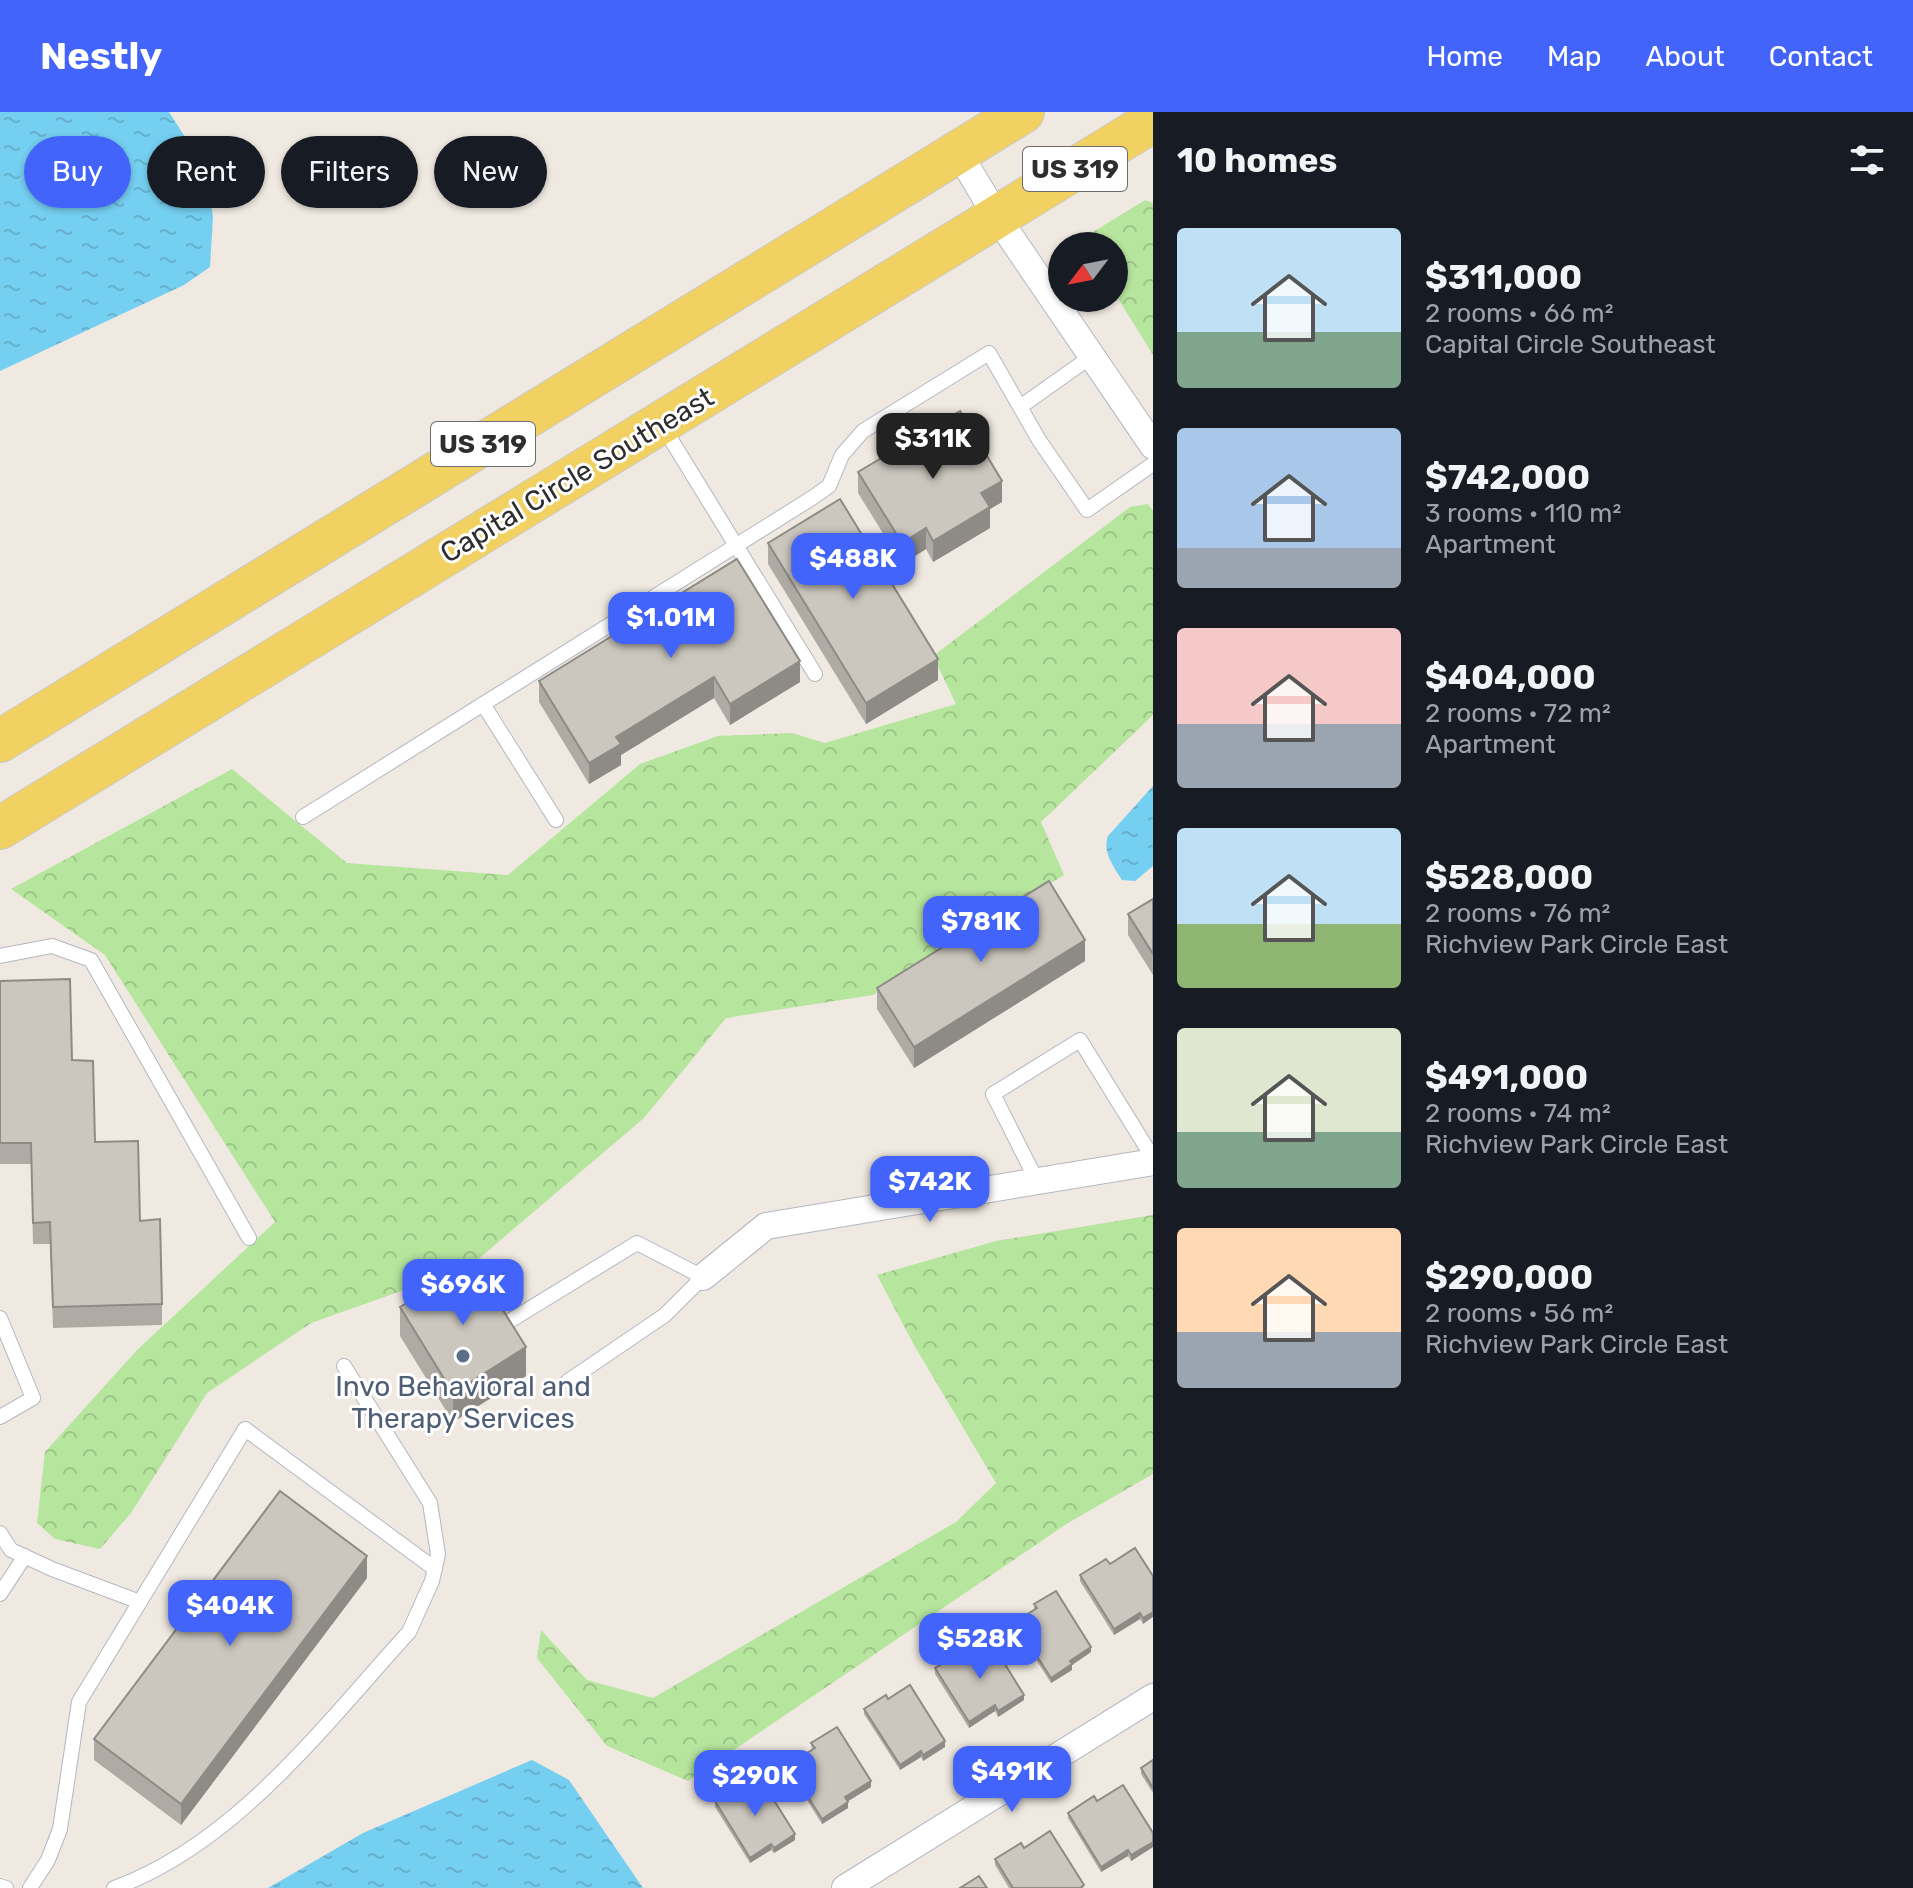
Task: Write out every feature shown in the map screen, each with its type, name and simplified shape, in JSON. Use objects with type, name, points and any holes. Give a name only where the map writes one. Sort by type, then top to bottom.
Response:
[{"type":"main road","name":"US 319","points":[[0,741],[1023,112]]},
{"type":"main road","name":"Capital Circle Southeast","points":[[0,828],[1153,121]]},
{"type":"street","points":[[958,152],[997,217],[1153,446]]},
{"type":"street","points":[[703,1277],[766,1226],[1153,1160]]},
{"type":"street","points":[[855,1885],[1153,1697]]},
{"type":"lane","points":[[303,817],[829,486],[842,455],[863,431],[989,353],[1039,440],[1087,510],[1153,464]]},
{"type":"lane","points":[[1020,407],[1092,356]]},
{"type":"lane","points":[[661,424],[815,674]]},
{"type":"lane","points":[[483,704],[556,820]]},
{"type":"lane","points":[[0,956],[52,946],[91,960],[249,1238]]},
{"type":"lane","points":[[1037,1181],[993,1094],[1080,1040],[1153,1160]]},
{"type":"lane","points":[[503,1325],[637,1243],[703,1277],[665,1315],[568,1381]]},
{"type":"lane","points":[[0,1318],[33,1398],[0,1417]]},
{"type":"lane","points":[[114,1888],[140,1879],[198,1843],[266,1789],[409,1632],[435,1569],[438,1554],[430,1503],[344,1366]]},
{"type":"lane","points":[[30,1888],[48,1860],[60,1829],[79,1702],[245,1429],[435,1569]]},
{"type":"lane","points":[[0,1533],[18,1553],[140,1602]]},
{"type":"lane","points":[[0,1594],[18,1553]]},
{"type":"lane","points":[[0,1886],[6,1888]]},
{"type":"green space","points":[[1145,200],[1153,203],[1153,355],[1126,312],[1128,232],[1093,232]]},
{"type":"green space","points":[[1148,504],[1153,511],[1153,715],[1041,822],[1064,875],[873,995],[726,1018],[644,1118],[469,1267],[311,1323],[207,1393],[131,1513],[100,1549],[55,1539],[37,1523],[45,1452],[137,1350],[275,1222],[105,955],[11,889],[232,769],[347,863],[508,875],[640,764],[718,736],[792,733],[825,743],[956,704],[933,656],[1130,507]]},
{"type":"green space","points":[[1153,1215],[1153,1474],[1068,1523],[688,1781],[607,1746],[537,1658],[541,1630],[587,1680],[653,1698],[956,1522],[996,1483],[914,1345],[877,1275],[996,1241]]},
{"type":"water","points":[[0,112],[169,112],[184,136],[147,136],[147,208],[212,208],[210,267],[184,285],[0,371]]},
{"type":"water","points":[[1153,786],[1153,866],[1135,881],[1122,880],[1108,854],[1108,836]]},
{"type":"water","points":[[532,1760],[569,1780],[643,1888],[268,1888],[363,1833]]},
{"type":"building","points":[[960,411],[1002,481],[981,493],[990,507],[933,541],[926,528],[902,543],[858,472]]},
{"type":"building","points":[[840,499],[938,659],[866,703],[768,543]]},
{"type":"building","points":[[737,559],[800,661],[730,704],[714,677],[616,737],[621,744],[589,763],[539,681]]},
{"type":"building","points":[[1049,881],[1085,940],[914,1047],[877,988]]},
{"type":"building","points":[[1153,899],[1153,954],[1128,914]]},
{"type":"building","points":[[70,979],[72,1060],[93,1061],[95,1142],[138,1141],[140,1221],[160,1219],[162,1304],[53,1307],[50,1222],[33,1223],[31,1143],[0,1143],[0,981]]},
{"type":"building","name":"Invo Behavioral and Therapy Services","points":[[473,1262],[526,1347],[453,1393],[400,1307]]},
{"type":"building","points":[[280,1491],[367,1556],[181,1804],[94,1739]]},
{"type":"building","points":[[1135,1548],[1153,1576],[1153,1612],[1143,1618],[1140,1613],[1114,1629],[1080,1575],[1106,1559],[1110,1564]]},
{"type":"building","points":[[1056,1591],[1091,1647],[1051,1678],[1015,1622],[1037,1608],[1034,1604]]},
{"type":"building","points":[[990,1640],[1024,1695],[998,1711],[995,1705],[969,1722],[935,1668],[961,1652],[965,1657]]},
{"type":"building","points":[[910,1685],[945,1741],[923,1755],[921,1751],[900,1765],[864,1709]]},
{"type":"building","points":[[837,1727],[871,1781],[845,1797],[848,1802],[822,1819],[788,1765],[815,1748],[811,1743]]},
{"type":"building","points":[[1153,1760],[1153,1788],[1141,1768]]},
{"type":"building","points":[[760,1778],[795,1834],[774,1848],[771,1844],[750,1858],[715,1801],[736,1788],[739,1792]]},
{"type":"building","points":[[1123,1785],[1153,1833],[1153,1842],[1131,1855],[1128,1850],[1101,1867],[1068,1813],[1094,1796],[1097,1801]]},
{"type":"building","points":[[1050,1831],[1084,1885],[1080,1888],[1013,1888],[995,1859],[1021,1843],[1024,1848]]},
{"type":"building","points":[[979,1876],[987,1888],[960,1888]]},
{"type":"place","name":"Invo Behavioral and Therapy Services","points":[[463,1356]]}]
